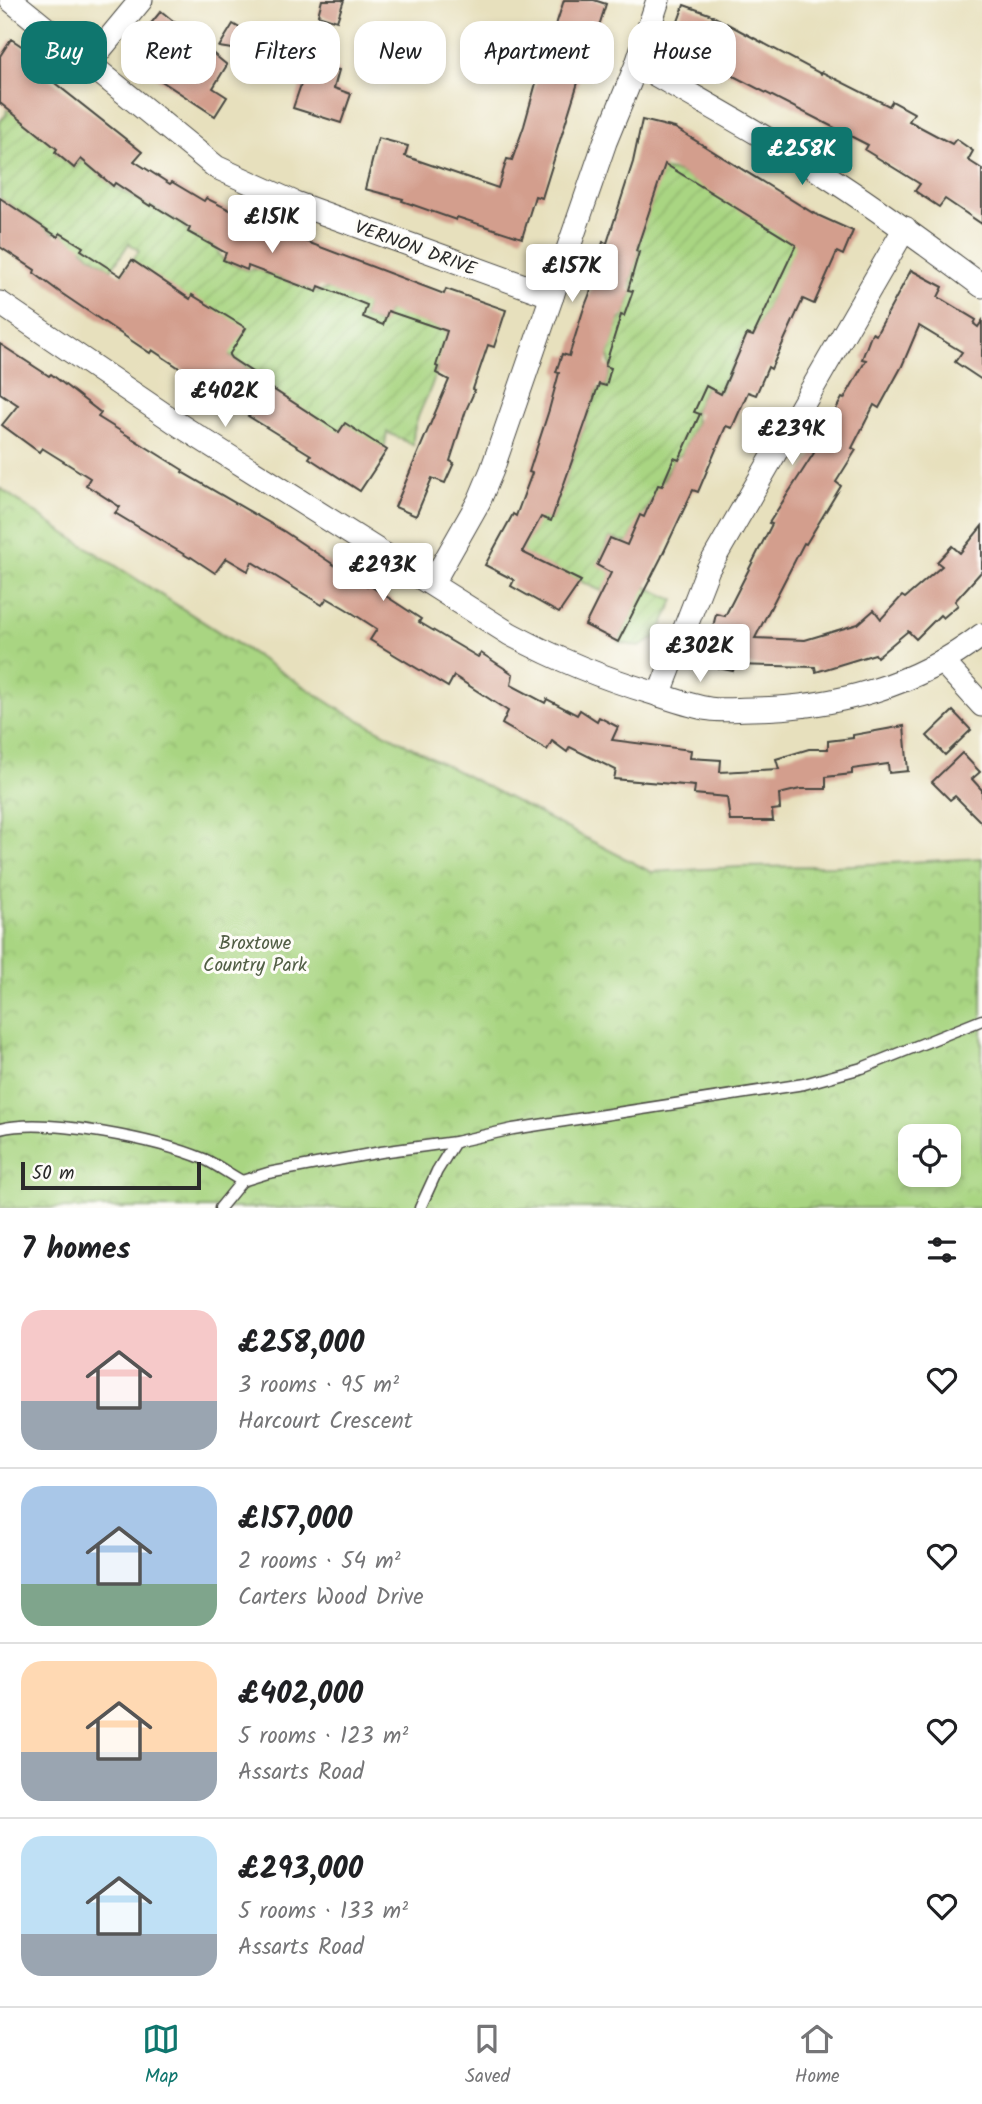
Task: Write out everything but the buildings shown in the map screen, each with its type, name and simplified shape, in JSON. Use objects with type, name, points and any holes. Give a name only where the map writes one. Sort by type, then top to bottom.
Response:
[{"type":"street","name":"VERNON DRIVE","points":[[11,0],[37,21]]},
{"type":"street","points":[[107,42],[141,0]]},
{"type":"street","points":[[651,21],[658,0]]},
{"type":"street","name":"VERNON DRIVE","points":[[107,79],[216,167],[295,203],[552,296]]},
{"type":"street","points":[[432,583],[479,501],[492,470],[605,142],[629,84]]},
{"type":"street","points":[[672,84],[837,182],[905,228],[982,286]]},
{"type":"street","points":[[659,695],[708,569],[905,228]]},
{"type":"street","points":[[0,303],[181,426],[510,634],[565,662],[659,695],[711,709],[788,708],[861,695],[896,684],[942,661],[982,635]]},
{"type":"street","points":[[942,661],[982,705]]},
{"type":"lane","points":[[220,1208],[242,1181],[268,1173],[381,1152],[455,1142],[513,1129],[804,1084],[863,1068],[982,1020]]},
{"type":"lane","points":[[0,1129],[10,1126],[59,1126],[131,1139],[204,1159],[242,1181]]},
{"type":"lane","points":[[420,1208],[437,1171],[455,1142]]},
{"type":"green space","points":[[7,108],[64,141],[55,152],[74,168],[82,159],[113,186],[182,223],[188,232],[215,247],[223,260],[246,270],[256,269],[317,292],[328,289],[369,300],[363,317],[382,325],[390,307],[448,332],[415,427],[413,445],[387,432],[383,456],[345,423],[338,434],[267,386],[261,378],[232,357],[115,285],[139,251],[129,243],[111,270],[60,233],[52,233],[0,198],[0,121],[6,115]]},
{"type":"green space","points":[[662,169],[678,172],[821,245],[777,287],[753,336],[747,334],[719,393],[705,387],[694,412],[696,422],[682,454],[674,458],[628,543],[610,538],[598,564],[674,600],[657,637],[639,647],[618,642],[635,607],[521,553],[538,516],[551,520],[597,390],[606,386],[611,368],[608,355],[618,322],[624,316],[633,291],[631,280],[639,252],[639,241]]},
{"type":"green space","name":"Broxtowe Country Park","points":[[0,488],[60,530],[342,711],[651,872],[982,858],[980,1208],[0,1208]]}]
